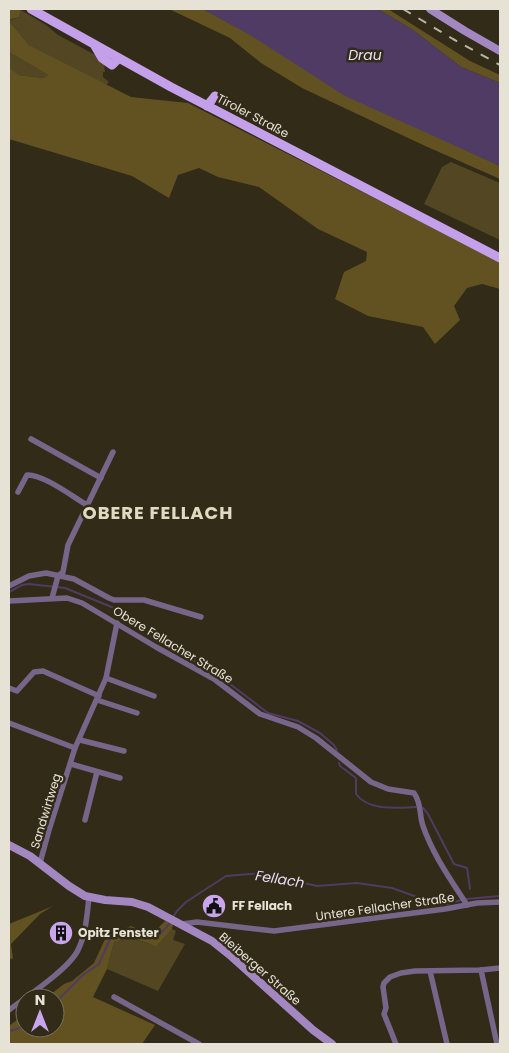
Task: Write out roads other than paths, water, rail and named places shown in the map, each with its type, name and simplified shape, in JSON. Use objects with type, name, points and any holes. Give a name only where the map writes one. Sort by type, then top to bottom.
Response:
[{"type":"main road","name":"Tiroler Straße","points":[[31,9],[95,46],[115,62],[159,81],[500,258]]},
{"type":"main road","points":[[430,9],[500,50]]},
{"type":"main road","points":[[149,84],[159,81]]},
{"type":"main road","points":[[207,106],[215,96]]},
{"type":"main road","name":"Bleiberger Straße","points":[[9,845],[30,856],[69,886],[89,897],[132,902],[148,907],[180,923],[222,948],[313,1030],[332,1044]]},
{"type":"street","points":[[32,439],[101,478]]},
{"type":"street","points":[[52,598],[58,576],[63,572],[68,544],[113,452]]},
{"type":"street","points":[[18,492],[28,475],[32,475],[48,482],[87,505]]},
{"type":"street","points":[[9,586],[29,576],[46,574],[74,578],[114,600],[144,600],[201,617]]},
{"type":"street","name":"Obere Fellacher Straße","points":[[9,601],[52,598],[75,600],[214,679],[260,714],[298,727],[316,738],[371,782],[388,789],[414,793],[419,800],[423,826],[435,853],[464,901]]},
{"type":"street","name":"Sandwirtweg","points":[[40,863],[75,748],[106,678],[117,623]]},
{"type":"street","points":[[9,688],[17,691],[34,672],[43,671],[98,698],[137,712]]},
{"type":"street","points":[[106,678],[154,696]]},
{"type":"street","points":[[9,723],[75,748]]},
{"type":"street","points":[[80,740],[124,751]]},
{"type":"street","name":"Sandwirtweg","points":[[71,764],[120,778]]},
{"type":"street","points":[[85,820],[97,772]]},
{"type":"street","points":[[9,1010],[60,971],[78,951],[85,928],[89,897]]},
{"type":"street","name":"Untere Fellacher Straße","points":[[180,923],[197,922],[274,931],[464,901],[500,902]]},
{"type":"street","points":[[396,1044],[384,1014],[386,1008],[383,992],[384,983],[390,977],[401,973],[500,968]]},
{"type":"street","points":[[481,970],[498,1044]]},
{"type":"street","points":[[430,971],[447,1044]]},
{"type":"street","points":[[114,997],[199,1044]]},
{"type":"water","name":"Drau","points":[[203,9],[378,9],[413,30],[461,67],[500,83],[500,166],[345,96],[250,35]]},
{"type":"waterway","points":[[9,592],[22,585],[29,584],[65,588],[119,610],[144,627],[153,639],[213,671],[268,713],[298,721],[320,733],[337,750]]},
{"type":"waterway","points":[[339,763],[340,766],[356,778],[356,794],[361,799],[375,806],[416,807]]},
{"type":"waterway","points":[[423,808],[454,864],[467,868],[470,889]]},
{"type":"waterway","name":"Fellach","points":[[173,917],[186,902],[226,876],[261,873],[317,886],[357,883],[392,888],[431,902],[447,904],[461,900]]},
{"type":"waterway","name":"Fellach","points":[[466,899],[500,896]]},
{"type":"waterway","name":"Fellach","points":[[65,993],[83,975],[99,964],[110,939],[126,931],[156,938],[171,921]]},
{"type":"waterway","name":"Fellach","points":[[9,1031],[15,1030]]},
{"type":"railway","points":[[403,9],[500,65]]},
{"type":"place","name":"FF Fellach","points":[[214,906]]},
{"type":"place","name":"Opitz Fenster","points":[[61,933]]},
{"type":"district","name":"OBERE FELLACH","points":[[158,513]]}]
